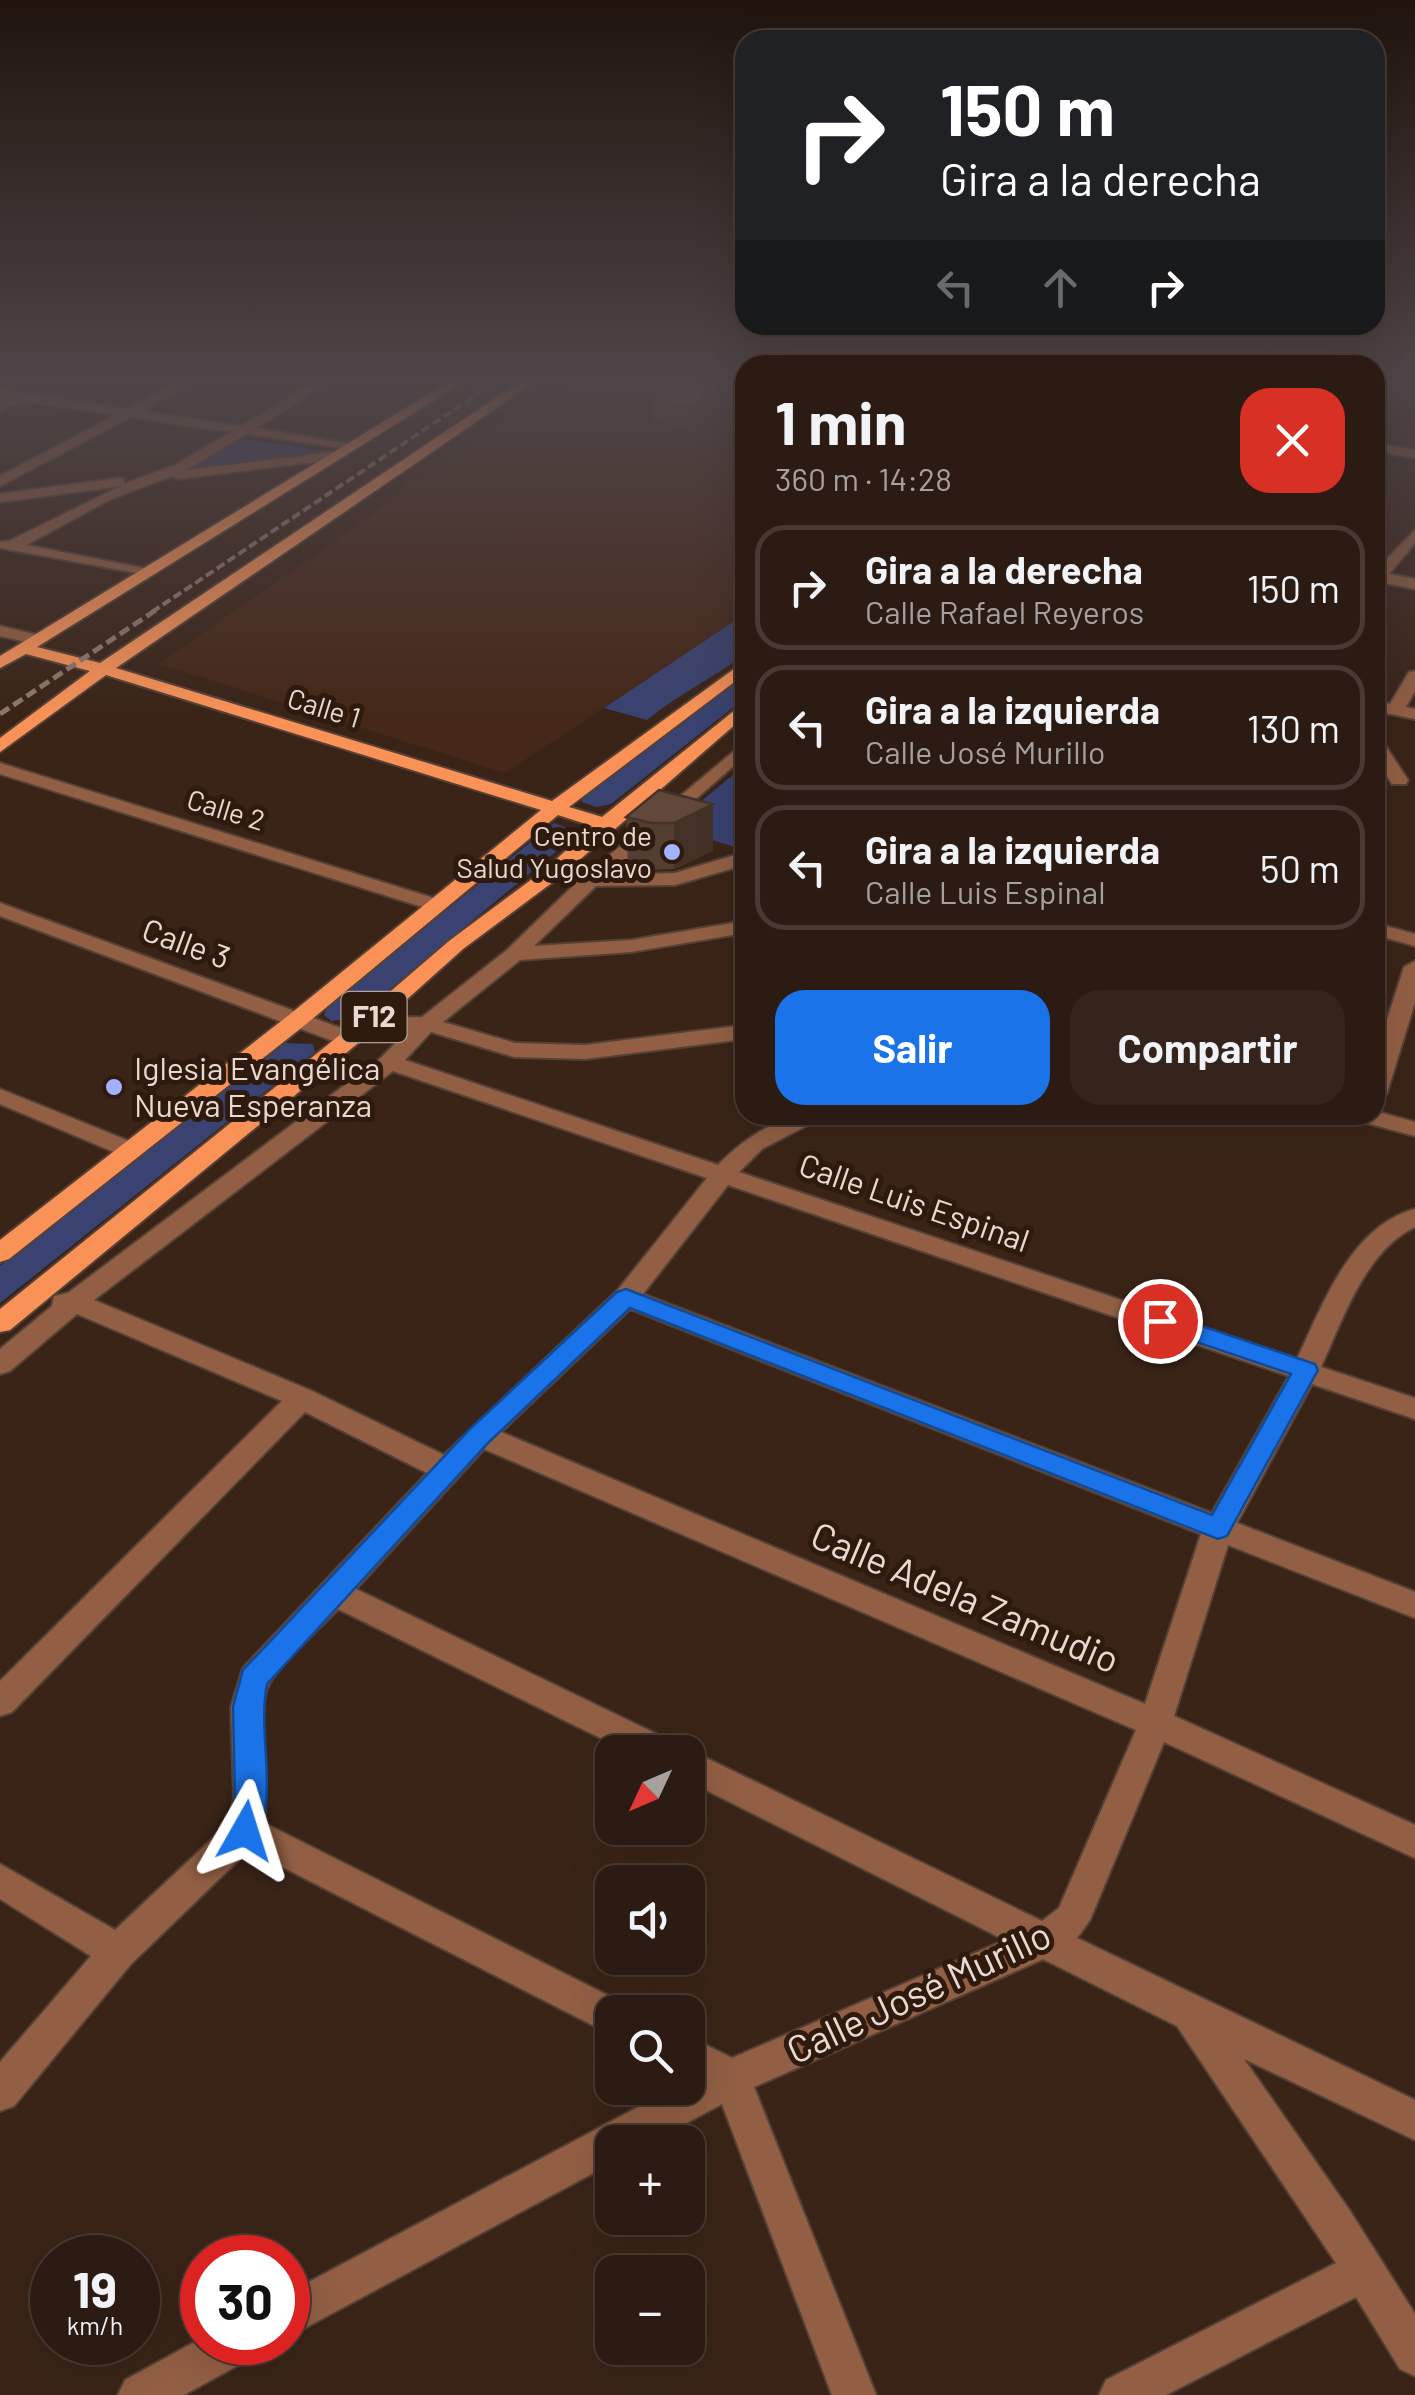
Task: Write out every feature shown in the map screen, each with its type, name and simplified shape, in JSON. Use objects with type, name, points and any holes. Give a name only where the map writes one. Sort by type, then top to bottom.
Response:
[{"type":"main road","points":[[0,664],[272,495]]},
{"type":"main road","points":[[0,747],[103,669],[361,495]]},
{"type":"main road","name":"Calle 1","points":[[32,644],[605,824]]},
{"type":"main road","name":"F12","points":[[0,1253],[297,1020],[555,808],[735,673]]},
{"type":"main road","name":"F12","points":[[0,1324],[349,1039],[456,945],[554,872],[605,824],[735,716]]},
{"type":"street","points":[[6,546],[109,495]]},
{"type":"street","points":[[0,512],[120,495]]},
{"type":"street","points":[[1385,567],[1415,534]]},
{"type":"street","points":[[6,546],[143,572]]},
{"type":"street","points":[[1385,578],[1415,584]]},
{"type":"street","points":[[0,631],[32,644]]},
{"type":"street","points":[[1395,710],[1415,676]]},
{"type":"street","points":[[1385,708],[1415,714]]},
{"type":"street","points":[[0,1364],[74,1302],[390,1062],[427,1024],[514,954],[735,755]]},
{"type":"street","points":[[1385,755],[1407,780]]},
{"type":"street","name":"Calle 2","points":[[0,768],[436,905]]},
{"type":"street","points":[[554,872],[590,882],[660,882],[735,862]]},
{"type":"street","name":"Calle 3","points":[[0,909],[349,1039]]},
{"type":"street","points":[[514,954],[631,946],[735,929]]},
{"type":"street","points":[[1385,932],[1415,940]]},
{"type":"street","points":[[1385,1062],[1415,967]]},
{"type":"street","points":[[367,1023],[427,1024],[514,1050],[585,1052],[735,1033]]},
{"type":"street","name":"Calle Luis Espinal","points":[[390,1062],[1415,1409]]},
{"type":"street","points":[[0,1096],[130,1150]]},
{"type":"street","points":[[1385,1120],[1415,1129]]},
{"type":"street","points":[[0,2092],[118,1952],[245,1831],[251,1797],[248,1707],[254,1678],[480,1435],[626,1298],[724,1173],[752,1144],[793,1125]]},
{"type":"street","points":[[1388,1230],[1415,1217]]},
{"type":"street","points":[[1388,1230],[1415,1240]]},
{"type":"street","name":"Calle José Murillo","points":[[310,2304],[731,2078],[1046,1940],[1072,1920],[1156,1723],[1218,1528],[1306,1370],[1344,1288],[1388,1230]]},
{"type":"street","points":[[626,1298],[1415,1605]]},
{"type":"street","points":[[28,1301],[74,1302],[302,1398],[447,1470]]},
{"type":"street","points":[[0,1702],[302,1398]]},
{"type":"street","name":"Calle Adela Zamudio","points":[[480,1435],[1156,1723],[1415,1842]]},
{"type":"street","points":[[335,1594],[627,1735]]},
{"type":"street","points":[[705,1773],[1192,2016],[1415,2120]]},
{"type":"street","points":[[245,1831],[595,2009]]},
{"type":"street","points":[[0,1880],[118,1952]]},
{"type":"street","points":[[1192,2016],[1364,2271],[1415,2354]]},
{"type":"street","points":[[705,2065],[731,2078],[854,2395]]},
{"type":"street","points":[[1121,2395],[1364,2271]]},
{"type":"street","points":[[140,2395],[195,2365]]},
{"type":"shaded area","points":[[396,495],[735,495],[735,621],[505,773],[159,664]]},
{"type":"shaded area","points":[[735,621],[735,661],[647,720],[604,708]]},
{"type":"shaded area","points":[[735,680],[735,706],[611,804],[596,807],[581,798]]},
{"type":"shaded area","points":[[735,773],[735,847],[670,827]]},
{"type":"shaded area","points":[[554,823],[575,831],[571,839],[355,1018],[331,1021],[324,1015],[327,1007]]},
{"type":"shaded area","points":[[285,1043],[313,1044],[315,1052],[0,1303],[0,1266]]},
{"type":"building","points":[[659,790],[713,804],[674,823],[626,817]]},
{"type":"railway","points":[[152,612],[327,495]]},
{"type":"railway","points":[[0,714],[156,610]]},
{"type":"place","name":"Centro de Salud Yugoslavo","points":[[672,852]]},
{"type":"place","name":"Iglesia Evangélica Nueva Esperanza","points":[[114,1087]]},
{"type":"route","points":[[245,1831],[251,1797],[248,1707],[254,1678],[480,1435],[626,1298],[1218,1528],[1306,1370],[1160,1321]]}]
